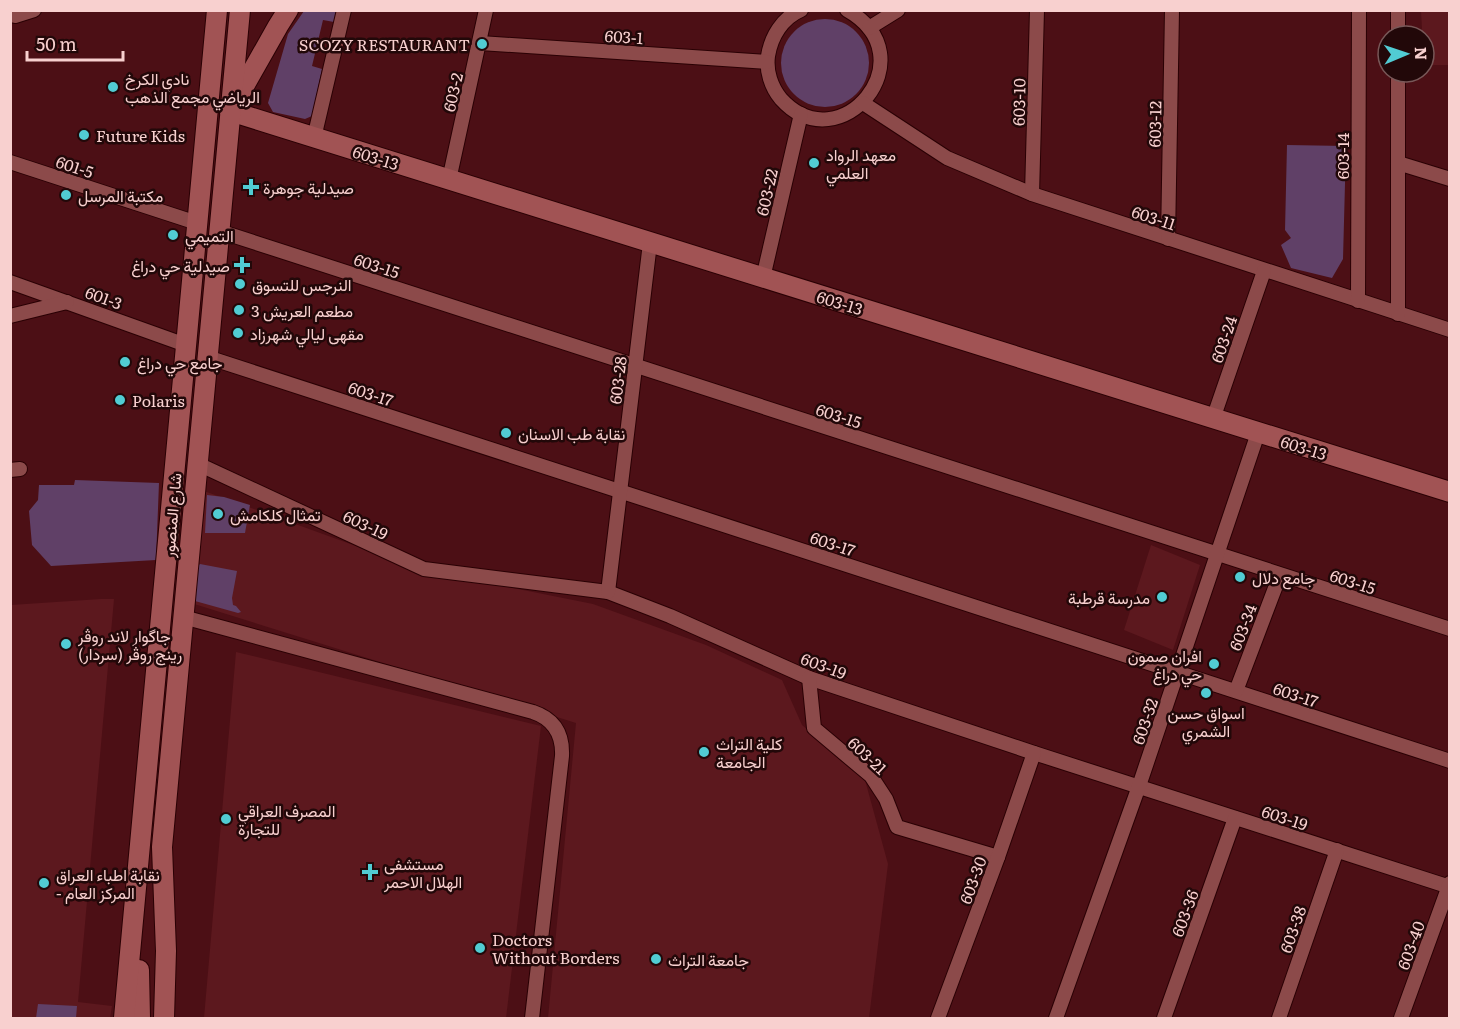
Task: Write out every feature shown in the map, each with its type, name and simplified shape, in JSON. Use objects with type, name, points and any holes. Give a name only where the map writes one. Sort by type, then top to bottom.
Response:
[{"type":"main road","name":"شارع المنصور","points":[[124,1018],[217,10]]},
{"type":"main road","name":"شارع المنصور","points":[[164,1018],[166,951],[162,847],[240,10]]},
{"type":"main road","points":[[230,111],[288,10]]},
{"type":"main road","name":"603-13","points":[[230,111],[1449,492]]},
{"type":"main road","points":[[136,892],[140,1018]]},
{"type":"street","points":[[10,15],[15,16],[34,10]]},
{"type":"street","points":[[314,138],[344,10]]},
{"type":"street","name":"603-2","points":[[449,180],[486,10]]},
{"type":"street","points":[[801,10],[780,26],[770,43],[767,62],[776,93],[787,105],[801,114],[817,119],[834,118],[850,113],[863,103],[873,90],[879,75],[880,58],[877,42],[869,28],[847,10]]},
{"type":"street","points":[[869,28],[898,10]]},
{"type":"street","name":"603-10","points":[[1032,194],[1037,10]]},
{"type":"street","name":"603-12","points":[[1168,239],[1172,10]]},
{"type":"street","name":"603-14","points":[[1358,301],[1359,10]]},
{"type":"street","name":"603-1","points":[[480,43],[767,62]]},
{"type":"street","points":[[1398,84],[1398,314]]},
{"type":"street","name":"603-11","points":[[863,103],[947,158],[1032,194],[1449,330]]},
{"type":"street","name":"603-22","points":[[763,278],[801,114]]},
{"type":"street","name":"601-5","points":[[10,162],[197,224]]},
{"type":"street","points":[[1398,163],[1449,179]]},
{"type":"street","name":"603-15","points":[[219,231],[1449,630]]},
{"type":"street","name":"603-28","points":[[608,592],[650,243]]},
{"type":"street","name":"603-24","points":[[1213,418],[1264,271]]},
{"type":"street","name":"601-3","points":[[10,282],[186,345]]},
{"type":"street","points":[[10,316],[67,302]]},
{"type":"street","name":"603-17","points":[[207,357],[1449,761]]},
{"type":"street","name":"603-32","points":[[1056,1018],[1139,786],[1258,433]]},
{"type":"street","name":"603-19","points":[[198,464],[424,569],[608,592],[670,616],[809,678],[1034,753],[1449,885]]},
{"type":"street","name":"603-34","points":[[1236,691],[1280,575]]},
{"type":"street","points":[[183,617],[533,712],[550,721],[561,736],[562,756],[532,1018]]},
{"type":"street","name":"603-21","points":[[809,678],[814,728],[871,776],[886,799],[897,827],[998,857]]},
{"type":"street","name":"603-30","points":[[938,1018],[1034,753]]},
{"type":"street","name":"603-36","points":[[1164,1018],[1235,818]]},
{"type":"street","name":"603-38","points":[[1279,1018],[1337,850]]},
{"type":"street","name":"603-40","points":[[1401,1018],[1449,885]]},
{"type":"shaded area","points":[[304,11],[337,11],[334,22],[323,20],[312,66],[322,69],[312,116],[305,119],[273,112],[268,103],[288,34]]},
{"type":"shaded area","points":[[1421,11],[1449,11],[1449,65],[1436,65],[1436,24],[1422,24]]},
{"type":"shaded area","points":[[825,19],[850,26],[862,38],[869,63],[862,88],[850,100],[825,107],[800,100],[788,88],[781,63],[788,38],[800,26]]},
{"type":"shaded area","points":[[1287,145],[1346,146],[1343,259],[1332,278],[1291,268],[1281,245],[1291,238],[1285,230]]},
{"type":"shaded area","points":[[75,480],[159,483],[156,560],[51,566],[32,545],[29,511],[38,500],[39,485],[74,485]]},
{"type":"shaded area","name":"كلية التراث الجامعة","points":[[204,491],[422,570],[593,604],[706,645],[782,680],[802,725],[865,780],[888,864],[869,1018],[548,1018],[576,723],[191,603]]},
{"type":"shaded area","points":[[207,495],[224,497],[250,505],[245,533],[205,533]]},
{"type":"shaded area","name":"مدرسة قرطبة","points":[[1151,545],[1200,565],[1173,650],[1124,630]]},
{"type":"shaded area","points":[[200,564],[237,571],[232,598],[233,605],[241,612],[195,601],[193,598],[197,567]]},
{"type":"shaded area","points":[[114,599],[78,1002],[112,1006],[110,1018],[11,1018],[11,605]]},
{"type":"shaded area","name":"مستشفى الهلال الاحمر","points":[[236,652],[541,726],[506,1018],[204,1018]]},
{"type":"shaded area","points":[[38,1004],[77,1006],[76,1018],[36,1018]]},
{"type":"place","name":"SCOZY RESTAURANT","points":[[482,44]]},
{"type":"place","name":"نادي الكرخ الرياضي مجمع الذهب","points":[[113,87]]},
{"type":"place","name":"Future Kids","points":[[84,135]]},
{"type":"place","name":"معهد الرواد العلمي","points":[[814,163]]},
{"type":"place","name":"صيدلية جوهرة","points":[[251,187]]},
{"type":"place","name":"مكتبة المرسل","points":[[66,195]]},
{"type":"place","name":"التميمي","points":[[173,235]]},
{"type":"place","name":"صيدلية حي دراغ","points":[[242,265]]},
{"type":"place","name":"النرجس للتسوق","points":[[240,284]]},
{"type":"place","name":"مطعم العريش 3","points":[[239,310]]},
{"type":"place","name":"مقهى ليالي شهرزاد","points":[[238,333]]},
{"type":"place","name":"جامع حي دراغ","points":[[125,362]]},
{"type":"place","name":"Polaris","points":[[120,400]]},
{"type":"place","name":"نقابة طب الاسنان","points":[[506,433]]},
{"type":"place","name":"تمثال كلكامش","points":[[218,514]]},
{"type":"place","name":"جامع دلال","points":[[1240,577]]},
{"type":"place","name":"مدرسة قرطبة","points":[[1162,597]]},
{"type":"place","name":"جاگوار لاند روڤر رينج روڤر (سردار)","points":[[66,644]]},
{"type":"place","name":"افران صمون حي دراغ","points":[[1214,664]]},
{"type":"place","name":"اسواق حسن الشمري","points":[[1206,693]]},
{"type":"place","name":"كلية التراث الجامعة","points":[[704,752]]},
{"type":"place","name":"المصرف العراقي للتجارة","points":[[226,819]]},
{"type":"place","name":"مستشفى الهلال الاحمر","points":[[370,872]]},
{"type":"place","name":"نقابة اطباء العراق - المركز العام","points":[[44,883]]},
{"type":"place","name":"Doctors Without Borders","points":[[480,948]]},
{"type":"place","name":"جامعة التراث","points":[[656,959]]}]
